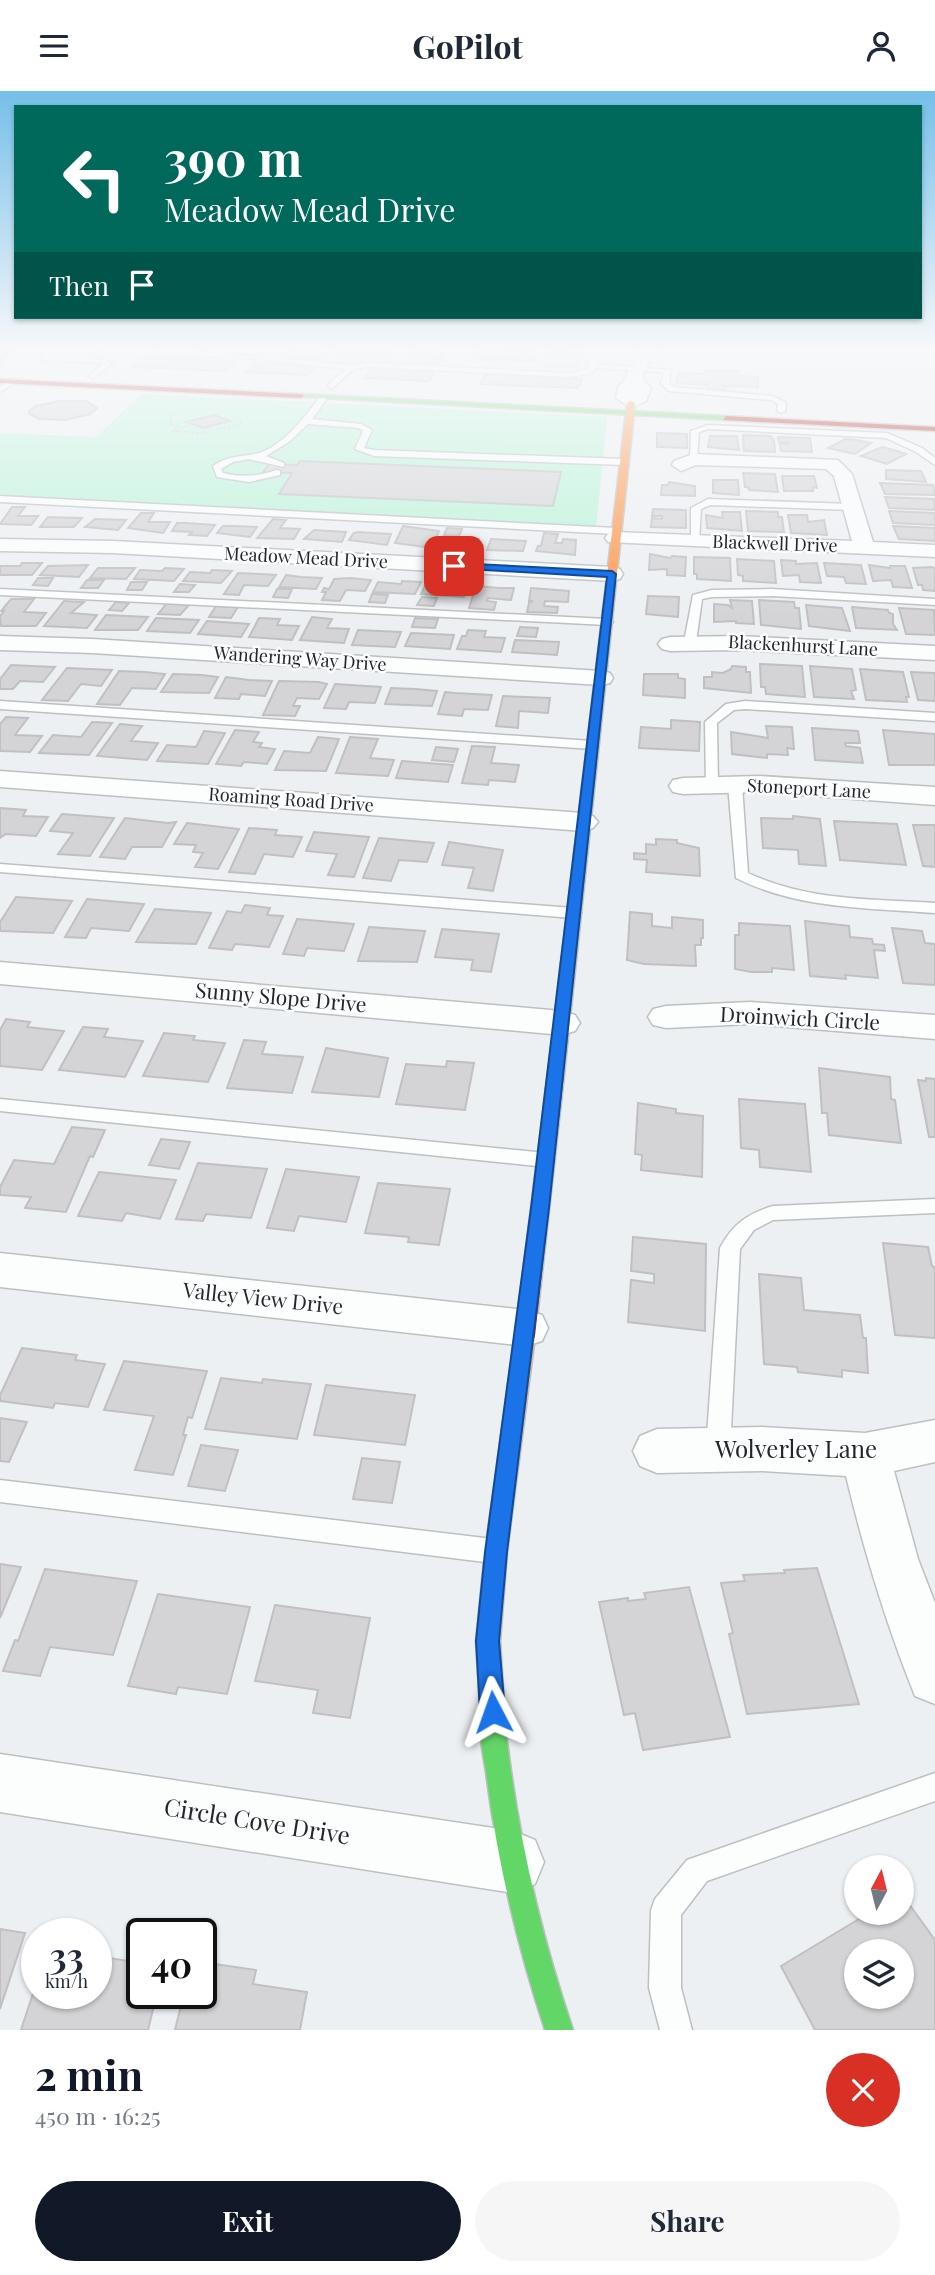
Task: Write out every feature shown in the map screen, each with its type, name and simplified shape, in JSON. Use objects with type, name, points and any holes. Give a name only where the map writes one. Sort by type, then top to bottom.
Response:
[{"type":"main road","points":[[559,2030],[546,1992],[513,1861],[496,1759],[488,1641],[496,1552],[562,1023],[627,437]]},
{"type":"street","points":[[687,462],[831,464],[843,474],[864,548]]},
{"type":"street","name":"Blackwell Drive","points":[[615,534],[694,541],[935,551]]},
{"type":"street","name":"Meadow Mead Drive","points":[[0,545],[113,547],[612,574]]},
{"type":"street","name":"Wandering Way Drive","points":[[0,643],[92,646],[601,678]]},
{"type":"street","name":"Blackenhurst Lane","points":[[680,643],[935,653]]},
{"type":"street","name":"Roaming Road Drive","points":[[0,779],[583,822]]},
{"type":"street","name":"Stoneport Lane","points":[[682,786],[723,785],[935,796]]},
{"type":"street","name":"Sunny Slope Drive","points":[[0,973],[562,1023]]},
{"type":"street","name":"Droinwich Circle","points":[[666,1017],[750,1013],[935,1027]]},
{"type":"street","name":"Valley View Drive","points":[[0,1270],[526,1328]]},
{"type":"street","name":"Wolverley Lane","points":[[656,1451],[762,1449],[865,1455],[935,1441]]},
{"type":"street","points":[[865,1455],[892,1559],[935,1676]]},
{"type":"street","name":"Circle Cove Drive","points":[[0,1783],[513,1861]]},
{"type":"lane","points":[[258,457],[273,460],[279,469],[260,478],[237,479],[216,471],[219,464],[258,457],[291,437]]},
{"type":"lane","points":[[364,437],[359,449],[374,453],[624,462]]},
{"type":"lane","points":[[687,462],[693,437]]},
{"type":"lane","points":[[890,437],[919,450],[935,462]]},
{"type":"lane","points":[[0,499],[615,534]]},
{"type":"lane","points":[[694,541],[695,508],[708,502],[852,507]]},
{"type":"lane","points":[[680,643],[697,597],[703,593],[738,591],[935,602]]},
{"type":"lane","points":[[0,592],[607,622]]},
{"type":"lane","points":[[0,705],[592,744]]},
{"type":"lane","points":[[935,717],[745,705],[730,707],[711,722],[741,875],[761,887],[830,900],[935,908]]},
{"type":"lane","points":[[0,868],[573,913]]},
{"type":"lane","points":[[0,1105],[546,1160]]},
{"type":"lane","points":[[718,1450],[730,1248],[739,1232],[752,1219],[773,1213],[935,1206]]},
{"type":"lane","points":[[0,1491],[496,1552]]},
{"type":"lane","points":[[676,2030],[665,1989],[666,1910],[697,1870],[935,1787]]},
{"type":"green space","points":[[0,437],[605,437],[596,528],[0,498]]},
{"type":"building","points":[[657,437],[687,437],[687,448],[657,447]]},
{"type":"building","points":[[710,437],[737,437],[739,450],[708,447]]},
{"type":"building","points":[[743,437],[771,437],[774,440],[775,452],[744,451]]},
{"type":"building","points":[[778,437],[810,438],[812,452],[781,451],[780,444],[790,443],[779,442]]},
{"type":"building","points":[[845,439],[871,443],[855,454],[828,448]]},
{"type":"building","points":[[882,447],[906,454],[887,464],[861,456]]},
{"type":"building","points":[[300,461],[561,472],[553,506],[279,494],[292,473],[263,472],[269,464],[297,465]]},
{"type":"building","points":[[886,470],[921,471],[926,482],[886,479]]},
{"type":"building","points":[[743,473],[775,474],[778,492],[749,490],[745,487]]},
{"type":"building","points":[[782,476],[814,476],[817,488],[813,487],[813,491],[784,491]]},
{"type":"building","points":[[713,480],[738,480],[739,495],[713,493]]},
{"type":"building","points":[[669,482],[695,486],[695,496],[661,495],[662,485],[668,485]]},
{"type":"building","points":[[880,483],[933,485],[935,495],[885,494]]},
{"type":"building","points":[[885,497],[934,499],[935,510],[889,508]]},
{"type":"building","points":[[12,507],[25,507],[18,516],[38,516],[31,525],[0,524]]},
{"type":"building","points":[[653,509],[686,510],[686,528],[651,527],[652,518],[662,519],[662,516],[652,516]]},
{"type":"building","points":[[746,511],[778,512],[778,517],[782,517],[784,532],[748,531]]},
{"type":"building","points":[[889,511],[935,513],[935,525],[893,523]]},
{"type":"building","points":[[722,512],[740,512],[742,531],[707,528],[706,515],[723,518]]},
{"type":"building","points":[[141,513],[154,513],[148,522],[170,522],[163,533],[128,528]]},
{"type":"building","points":[[788,515],[807,515],[808,522],[824,520],[827,535],[791,533]]},
{"type":"building","points":[[48,517],[82,518],[74,527],[40,527]]},
{"type":"building","points":[[95,519],[126,520],[118,530],[85,527]]},
{"type":"building","points":[[273,519],[286,520],[280,528],[300,529],[294,539],[257,538]]},
{"type":"building","points":[[177,523],[215,525],[207,536],[172,531]]},
{"type":"building","points":[[223,526],[257,527],[250,537],[217,533]]},
{"type":"building","points":[[403,526],[439,531],[432,548],[395,543]]},
{"type":"building","points":[[893,526],[935,528],[935,541],[899,539]]},
{"type":"building","points":[[447,528],[462,529],[459,536],[444,535]]},
{"type":"building","points":[[314,530],[346,532],[342,542],[304,539]]},
{"type":"building","points":[[354,533],[391,534],[387,545],[349,540]]},
{"type":"building","points":[[544,533],[558,534],[555,543],[562,543],[563,539],[576,540],[575,555],[536,551],[538,546],[541,546]]},
{"type":"building","points":[[445,537],[479,539],[476,549],[441,547]]},
{"type":"building","points":[[491,539],[526,541],[523,551],[487,550]]},
{"type":"building","points":[[650,554],[670,558],[686,557],[685,576],[667,575],[667,569],[649,570]]},
{"type":"building","points":[[694,557],[730,558],[731,581],[697,579],[697,574],[694,574]]},
{"type":"building","points":[[737,559],[774,561],[776,583],[743,581],[743,576],[738,575]]},
{"type":"building","points":[[781,560],[796,561],[796,564],[817,563],[821,583],[800,582],[799,575],[783,576]]},
{"type":"building","points":[[22,563],[42,563],[32,575],[0,575],[0,566],[20,566]]},
{"type":"building","points":[[824,563],[861,565],[866,584],[846,583],[844,577],[827,576]]},
{"type":"building","points":[[88,565],[79,577],[40,575],[48,566]]},
{"type":"building","points":[[869,565],[890,568],[905,566],[912,588],[893,587],[891,580],[873,581]]},
{"type":"building","points":[[98,568],[135,568],[126,579],[90,578]]},
{"type":"building","points":[[165,568],[184,569],[174,581],[134,579],[140,570],[162,571]]},
{"type":"building","points":[[913,568],[935,568],[935,591],[923,590],[922,585],[918,585]]},
{"type":"building","points":[[212,570],[232,571],[221,583],[183,581],[190,572],[210,573]]},
{"type":"building","points":[[238,573],[276,575],[268,586],[244,585],[239,595],[224,594]]},
{"type":"building","points":[[286,575],[322,578],[316,589],[279,587]]},
{"type":"building","points":[[38,578],[53,578],[48,586],[33,585]]},
{"type":"building","points":[[334,579],[371,580],[365,591],[346,590],[340,601],[322,600],[326,592],[322,592],[324,588],[329,589]]},
{"type":"building","points":[[87,580],[104,580],[98,588],[81,588]]},
{"type":"building","points":[[402,581],[421,582],[415,594],[373,592],[378,582],[401,584]]},
{"type":"building","points":[[131,582],[147,582],[142,590],[127,590]]},
{"type":"building","points":[[449,583],[469,584],[464,597],[421,594],[426,584],[448,586]]},
{"type":"building","points":[[180,584],[195,585],[189,592],[174,592]]},
{"type":"building","points":[[476,586],[514,588],[511,600],[488,598],[487,601],[496,602],[494,610],[469,608]]},
{"type":"building","points":[[531,588],[569,591],[568,602],[545,601],[544,606],[558,607],[557,613],[527,612],[529,603],[533,601],[529,601]]},
{"type":"building","points":[[277,589],[292,589],[288,598],[273,597]]},
{"type":"building","points":[[372,594],[388,595],[385,603],[369,602]]},
{"type":"building","points":[[648,596],[679,597],[678,617],[646,614]]},
{"type":"building","points":[[422,597],[437,598],[434,606],[417,605]]},
{"type":"building","points":[[11,599],[34,599],[24,612],[46,613],[36,626],[1,626],[0,616],[4,611],[1,611]]},
{"type":"building","points":[[730,600],[752,601],[754,624],[714,622],[714,604],[732,608]]},
{"type":"building","points":[[759,600],[794,602],[795,608],[799,608],[801,629],[761,625]]},
{"type":"building","points":[[64,601],[84,602],[71,613],[97,615],[87,628],[44,626]]},
{"type":"building","points":[[116,602],[129,603],[122,611],[109,610]]},
{"type":"building","points":[[167,603],[189,605],[180,615],[158,614]]},
{"type":"building","points":[[806,605],[842,608],[850,631],[809,626]]},
{"type":"building","points":[[216,606],[238,607],[231,618],[209,617]]},
{"type":"building","points":[[852,607],[888,610],[893,614],[893,624],[897,630],[856,628]]},
{"type":"building","points":[[899,608],[934,610],[935,635],[906,634]]},
{"type":"building","points":[[106,615],[148,617],[138,630],[95,630]]},
{"type":"building","points":[[312,617],[332,619],[327,628],[349,629],[344,643],[300,640]]},
{"type":"building","points":[[156,618],[199,620],[190,633],[147,631]]},
{"type":"building","points":[[259,618],[280,619],[277,625],[299,626],[292,640],[249,637]]},
{"type":"building","points":[[415,618],[438,619],[435,628],[412,627]]},
{"type":"building","points":[[207,621],[249,624],[241,637],[198,634]]},
{"type":"building","points":[[520,627],[538,628],[536,637],[517,636]]},
{"type":"building","points":[[358,630],[401,632],[395,647],[352,645]]},
{"type":"building","points":[[468,630],[486,631],[484,637],[505,638],[501,652],[457,649],[462,636],[466,636]]},
{"type":"building","points":[[411,633],[454,635],[450,649],[405,646]]},
{"type":"building","points":[[515,640],[559,642],[557,655],[512,652]]},
{"type":"building","points":[[760,664],[802,666],[805,697],[766,694],[765,687],[761,687]]},
{"type":"building","points":[[11,665],[55,667],[43,682],[20,681],[13,689],[0,689],[0,679]]},
{"type":"building","points":[[732,666],[746,667],[746,672],[750,672],[751,693],[704,688],[704,677],[712,677],[712,672],[723,673]]},
{"type":"building","points":[[810,666],[852,669],[856,690],[851,691],[854,699],[814,697]]},
{"type":"building","points":[[67,668],[112,670],[101,686],[81,684],[68,701],[42,700]]},
{"type":"building","points":[[860,669],[903,672],[909,697],[906,697],[907,702],[866,700]]},
{"type":"building","points":[[119,671],[165,674],[156,689],[132,688],[120,705],[97,704]]},
{"type":"building","points":[[911,672],[935,673],[935,701],[918,700]]},
{"type":"building","points":[[173,674],[218,677],[209,693],[161,692]]},
{"type":"building","points":[[644,674],[678,674],[678,678],[685,679],[685,698],[643,695]]},
{"type":"building","points":[[226,677],[272,681],[265,696],[241,694],[239,699],[215,698]]},
{"type":"building","points":[[279,681],[327,684],[319,699],[297,698],[293,706],[300,706],[295,716],[263,715]]},
{"type":"building","points":[[335,684],[381,687],[375,703],[349,702],[346,709],[324,708]]},
{"type":"building","points":[[391,688],[437,691],[432,706],[385,704]]},
{"type":"building","points":[[445,692],[492,695],[488,710],[464,709],[462,716],[438,714]]},
{"type":"building","points":[[503,696],[550,698],[548,713],[519,711],[518,728],[496,726]]},
{"type":"building","points":[[6,717],[28,718],[15,735],[42,736],[30,752],[0,751],[0,724]]},
{"type":"building","points":[[671,720],[700,722],[699,751],[639,748],[641,727],[671,729]]},
{"type":"building","points":[[92,722],[112,723],[89,755],[39,753],[53,735],[81,737]]},
{"type":"building","points":[[120,724],[142,726],[131,741],[158,743],[147,760],[97,756]]},
{"type":"building","points":[[766,726],[792,727],[794,749],[787,748],[788,755],[767,754],[767,758],[732,754],[731,732],[768,738]]},
{"type":"building","points":[[812,728],[858,731],[860,743],[845,743],[846,746],[860,748],[863,763],[815,760]]},
{"type":"building","points":[[235,730],[259,732],[253,742],[262,743],[259,747],[275,749],[267,764],[216,764]]},
{"type":"building","points":[[883,730],[935,734],[935,765],[889,765]]},
{"type":"building","points":[[204,731],[225,733],[208,764],[157,761],[167,745],[196,747]]},
{"type":"building","points":[[318,737],[339,739],[326,771],[275,770],[284,751],[310,753]]},
{"type":"building","points":[[350,737],[378,739],[370,758],[394,760],[388,776],[336,773]]},
{"type":"building","points":[[472,746],[495,747],[491,763],[519,765],[515,782],[489,780],[488,785],[462,783]]},
{"type":"building","points":[[436,747],[458,749],[454,762],[432,760]]},
{"type":"building","points":[[402,761],[453,765],[448,782],[396,778]]},
{"type":"building","points":[[0,808],[26,810],[23,816],[48,817],[36,836],[6,834],[0,838]]},
{"type":"building","points":[[62,814],[114,818],[90,856],[58,854],[73,833],[50,831]]},
{"type":"building","points":[[793,816],[820,819],[826,866],[799,864],[798,850],[763,848],[761,818],[793,819]]},
{"type":"building","points":[[125,818],[176,822],[162,847],[132,847],[125,859],[100,857]]},
{"type":"building","points":[[834,821],[897,824],[906,865],[840,860]]},
{"type":"building","points":[[187,823],[239,829],[218,869],[195,867],[203,853],[193,852],[196,845],[174,844]]},
{"type":"building","points":[[913,825],[935,825],[935,867],[923,866]]},
{"type":"building","points":[[249,828],[277,830],[275,835],[302,837],[293,857],[264,854],[255,874],[229,872]]},
{"type":"building","points":[[314,832],[369,837],[354,877],[328,875],[337,854],[306,851]]},
{"type":"building","points":[[379,838],[434,843],[427,862],[399,860],[391,881],[363,878]]},
{"type":"building","points":[[656,839],[677,840],[677,843],[699,848],[700,876],[646,872],[647,860],[634,859],[634,853],[646,854],[646,844],[656,845]]},
{"type":"building","points":[[449,842],[503,850],[493,891],[468,888],[474,868],[442,865]]},
{"type":"building","points":[[16,897],[72,901],[53,933],[0,931],[0,922]]},
{"type":"building","points":[[87,899],[144,904],[129,931],[91,928],[86,938],[65,937]]},
{"type":"building","points":[[245,905],[270,908],[267,915],[283,916],[269,947],[235,944],[232,950],[209,948],[227,911],[241,913]]},
{"type":"building","points":[[155,909],[211,913],[196,944],[136,942]]},
{"type":"building","points":[[630,912],[652,914],[652,926],[672,928],[672,917],[703,920],[701,945],[695,945],[696,966],[644,964],[627,960]]},
{"type":"building","points":[[297,919],[354,924],[344,951],[307,948],[304,956],[283,954]]},
{"type":"building","points":[[805,921],[849,926],[850,937],[872,939],[873,944],[884,945],[885,951],[874,950],[878,978],[810,976]]},
{"type":"building","points":[[739,923],[790,926],[794,970],[772,968],[772,972],[751,972],[735,969],[735,935],[739,935]]},
{"type":"building","points":[[369,927],[425,931],[417,962],[358,961]]},
{"type":"building","points":[[892,928],[922,931],[925,943],[935,944],[935,985],[903,983]]},
{"type":"building","points":[[442,929],[499,934],[491,972],[471,970],[473,960],[435,957]]},
{"type":"building","points":[[6,1019],[30,1022],[27,1027],[64,1031],[42,1070],[0,1066],[0,1030]]},
{"type":"building","points":[[83,1027],[108,1029],[104,1037],[143,1041],[125,1077],[59,1070]]},
{"type":"building","points":[[164,1033],[195,1036],[193,1040],[225,1043],[208,1082],[143,1076]]},
{"type":"building","points":[[244,1040],[266,1042],[262,1054],[303,1057],[292,1093],[227,1088]]},
{"type":"building","points":[[326,1048],[388,1058],[379,1097],[312,1092]]},
{"type":"building","points":[[447,1061],[474,1063],[465,1110],[396,1104],[406,1064],[446,1067]]},
{"type":"building","points":[[819,1068],[890,1077],[891,1099],[895,1100],[901,1143],[829,1135],[827,1113],[822,1113]]},
{"type":"building","points":[[926,1078],[935,1079],[935,1137],[929,1137],[918,1080],[926,1081]]},
{"type":"building","points":[[739,1099],[805,1104],[811,1172],[760,1167],[759,1150],[741,1148]]},
{"type":"building","points":[[638,1103],[676,1109],[676,1113],[703,1116],[702,1177],[641,1170],[642,1155],[635,1154]]},
{"type":"building","points":[[72,1127],[105,1130],[93,1157],[90,1156],[66,1212],[25,1208],[31,1197],[0,1195],[0,1187],[14,1160],[54,1164]]},
{"type":"building","points":[[161,1139],[190,1142],[179,1169],[149,1165]]},
{"type":"building","points":[[198,1163],[267,1169],[251,1218],[206,1214],[203,1221],[176,1219]]},
{"type":"building","points":[[286,1169],[359,1177],[346,1222],[299,1216],[294,1231],[267,1228]]},
{"type":"building","points":[[99,1172],[176,1180],[160,1219],[126,1213],[122,1221],[78,1216]]},
{"type":"building","points":[[378,1183],[450,1189],[439,1245],[408,1242],[409,1237],[365,1233]]},
{"type":"building","points":[[633,1237],[706,1244],[705,1331],[628,1322],[631,1280],[654,1283],[654,1274],[631,1271]]},
{"type":"building","points":[[883,1243],[928,1247],[932,1266],[935,1267],[935,1338],[895,1335]]},
{"type":"building","points":[[759,1274],[801,1278],[804,1310],[860,1315],[863,1338],[866,1338],[868,1373],[842,1370],[842,1377],[798,1372],[797,1367],[764,1364]]},
{"type":"building","points":[[22,1348],[77,1355],[75,1360],[105,1364],[88,1407],[55,1403],[53,1408],[0,1401],[0,1395]]},
{"type":"building","points":[[124,1361],[207,1371],[192,1418],[188,1417],[183,1435],[186,1435],[173,1475],[135,1470],[154,1416],[104,1410]]},
{"type":"building","points":[[221,1378],[262,1383],[263,1379],[311,1384],[297,1439],[205,1429]]},
{"type":"building","points":[[326,1385],[415,1395],[405,1445],[314,1435]]},
{"type":"building","points":[[0,1418],[27,1422],[9,1462],[0,1461]]},
{"type":"building","points":[[201,1445],[238,1450],[225,1491],[188,1486]]},
{"type":"building","points":[[362,1458],[400,1462],[392,1503],[353,1499]]},
{"type":"building","points":[[0,1564],[21,1567],[0,1618]]},
{"type":"building","points":[[817,1568],[859,1704],[747,1714],[721,1583],[745,1581],[743,1575]]},
{"type":"building","points":[[45,1569],[137,1581],[113,1655],[50,1647],[40,1676],[3,1671],[15,1640],[18,1641]]},
{"type":"building","points":[[689,1587],[730,1737],[643,1750],[635,1713],[624,1715],[599,1602],[628,1598],[628,1601],[646,1599],[644,1593]]},
{"type":"building","points":[[158,1594],[250,1607],[227,1694],[178,1687],[176,1694],[128,1686]]},
{"type":"building","points":[[275,1605],[370,1618],[350,1718],[313,1713],[318,1690],[255,1681]]},
{"type":"building","points":[[914,1911],[935,1940],[935,2030],[815,2030],[781,1966],[849,1925],[914,1925]]},
{"type":"building","points":[[0,1929],[21,1932],[21,1945],[0,2009]]},
{"type":"building","points":[[112,1958],[126,1961],[126,2009],[153,2009],[148,2030],[21,2030],[28,2009],[112,2009]]},
{"type":"building","points":[[217,1964],[256,1970],[253,1984],[307,1992],[300,2030],[175,2030],[180,2009],[217,2009]]},
{"type":"traffic: fast","points":[[556,1074],[608,610]]},
{"type":"traffic: fast","points":[[493,1722],[502,1800],[516,1878],[535,1955],[559,2030]]},
{"type":"traffic: slow","points":[[608,610],[627,437]]},
{"type":"traffic: slow","points":[[493,1722],[488,1641],[496,1552],[525,1336]]},
{"type":"traffic: jam","points":[[525,1336],[556,1074]]},
{"type":"route","points":[[454,566],[612,574],[526,1328],[496,1552],[488,1641],[493,1712]]}]
